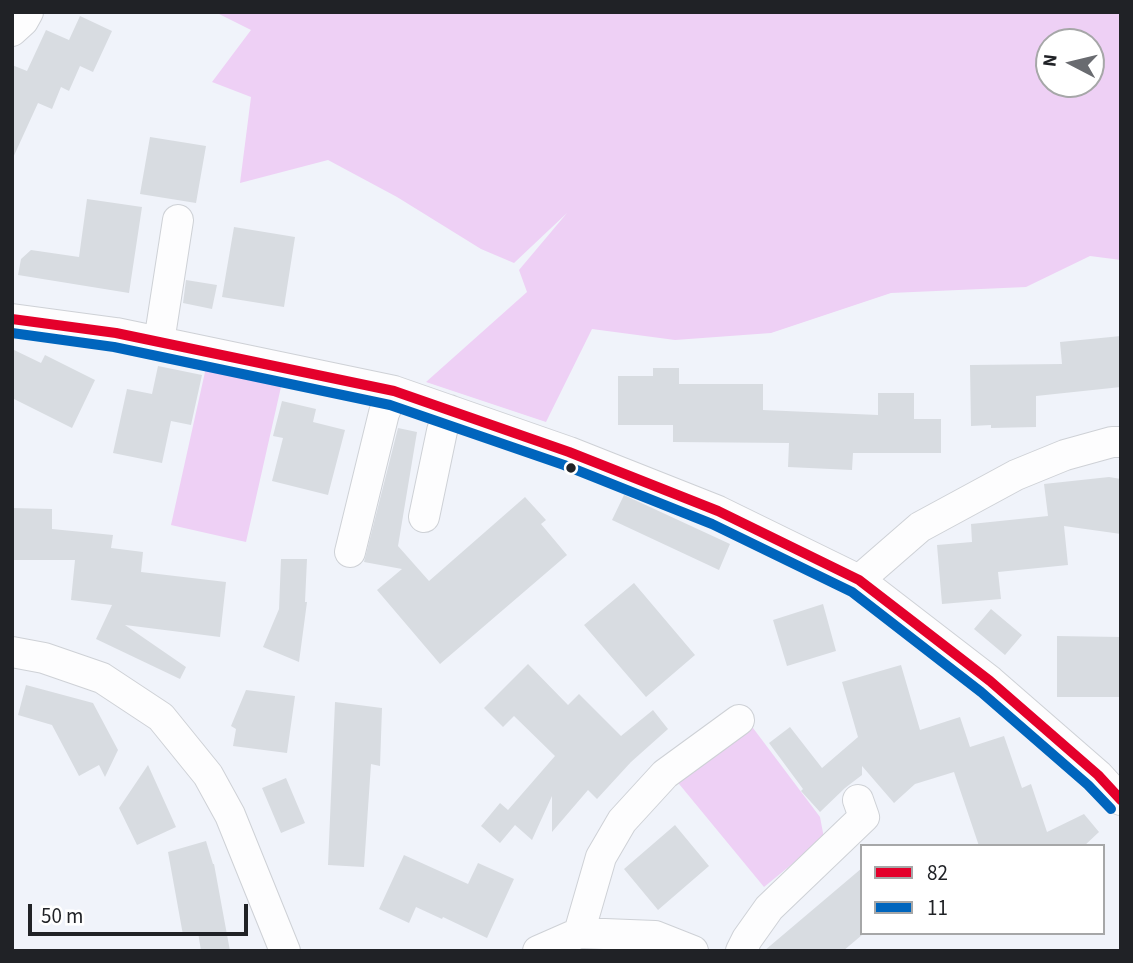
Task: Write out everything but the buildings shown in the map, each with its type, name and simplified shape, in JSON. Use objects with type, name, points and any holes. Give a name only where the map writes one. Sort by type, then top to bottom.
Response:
[{"type":"street","points":[[12,31],[28,12]]},
{"type":"street","points":[[159,342],[178,220]]},
{"type":"street","points":[[12,318],[116,332],[394,391],[569,452],[718,511],[859,580],[1109,769],[1121,800]]},
{"type":"street","points":[[350,552],[384,412],[394,391]]},
{"type":"street","points":[[424,517],[449,410]]},
{"type":"street","points":[[859,580],[920,527],[1016,475],[1065,455],[1121,442]]},
{"type":"street","points":[[12,652],[44,658],[102,678],[161,717],[208,775],[230,815],[285,951]]},
{"type":"street","points":[[579,933],[601,857],[622,821],[665,774],[739,720]]},
{"type":"street","points":[[741,951],[769,908],[864,817],[858,800]]},
{"type":"street","points":[[538,951],[579,933],[655,936],[693,951]]},
{"type":"shaded area","points":[[215,12],[1121,12],[1121,260],[1090,256],[1026,287],[891,293],[771,333],[675,340],[592,329],[546,422],[426,382],[527,292],[519,270],[567,213],[514,263],[481,249],[397,197],[328,160],[240,183],[251,97],[212,82],[251,30]]},
{"type":"shaded area","points":[[207,363],[283,378],[246,542],[171,525]]},
{"type":"shaded area","points":[[750,724],[820,817],[824,838],[764,887],[675,779]]},
{"type":"transit line","name":"82","points":[[12,319],[116,333],[394,391],[569,452],[718,511],[859,580],[990,681],[1098,775],[1121,800]]},
{"type":"transit line","name":"11","points":[[12,333],[114,347],[390,405],[564,465],[712,524],[852,592],[981,692],[1088,785],[1111,809]]}]
